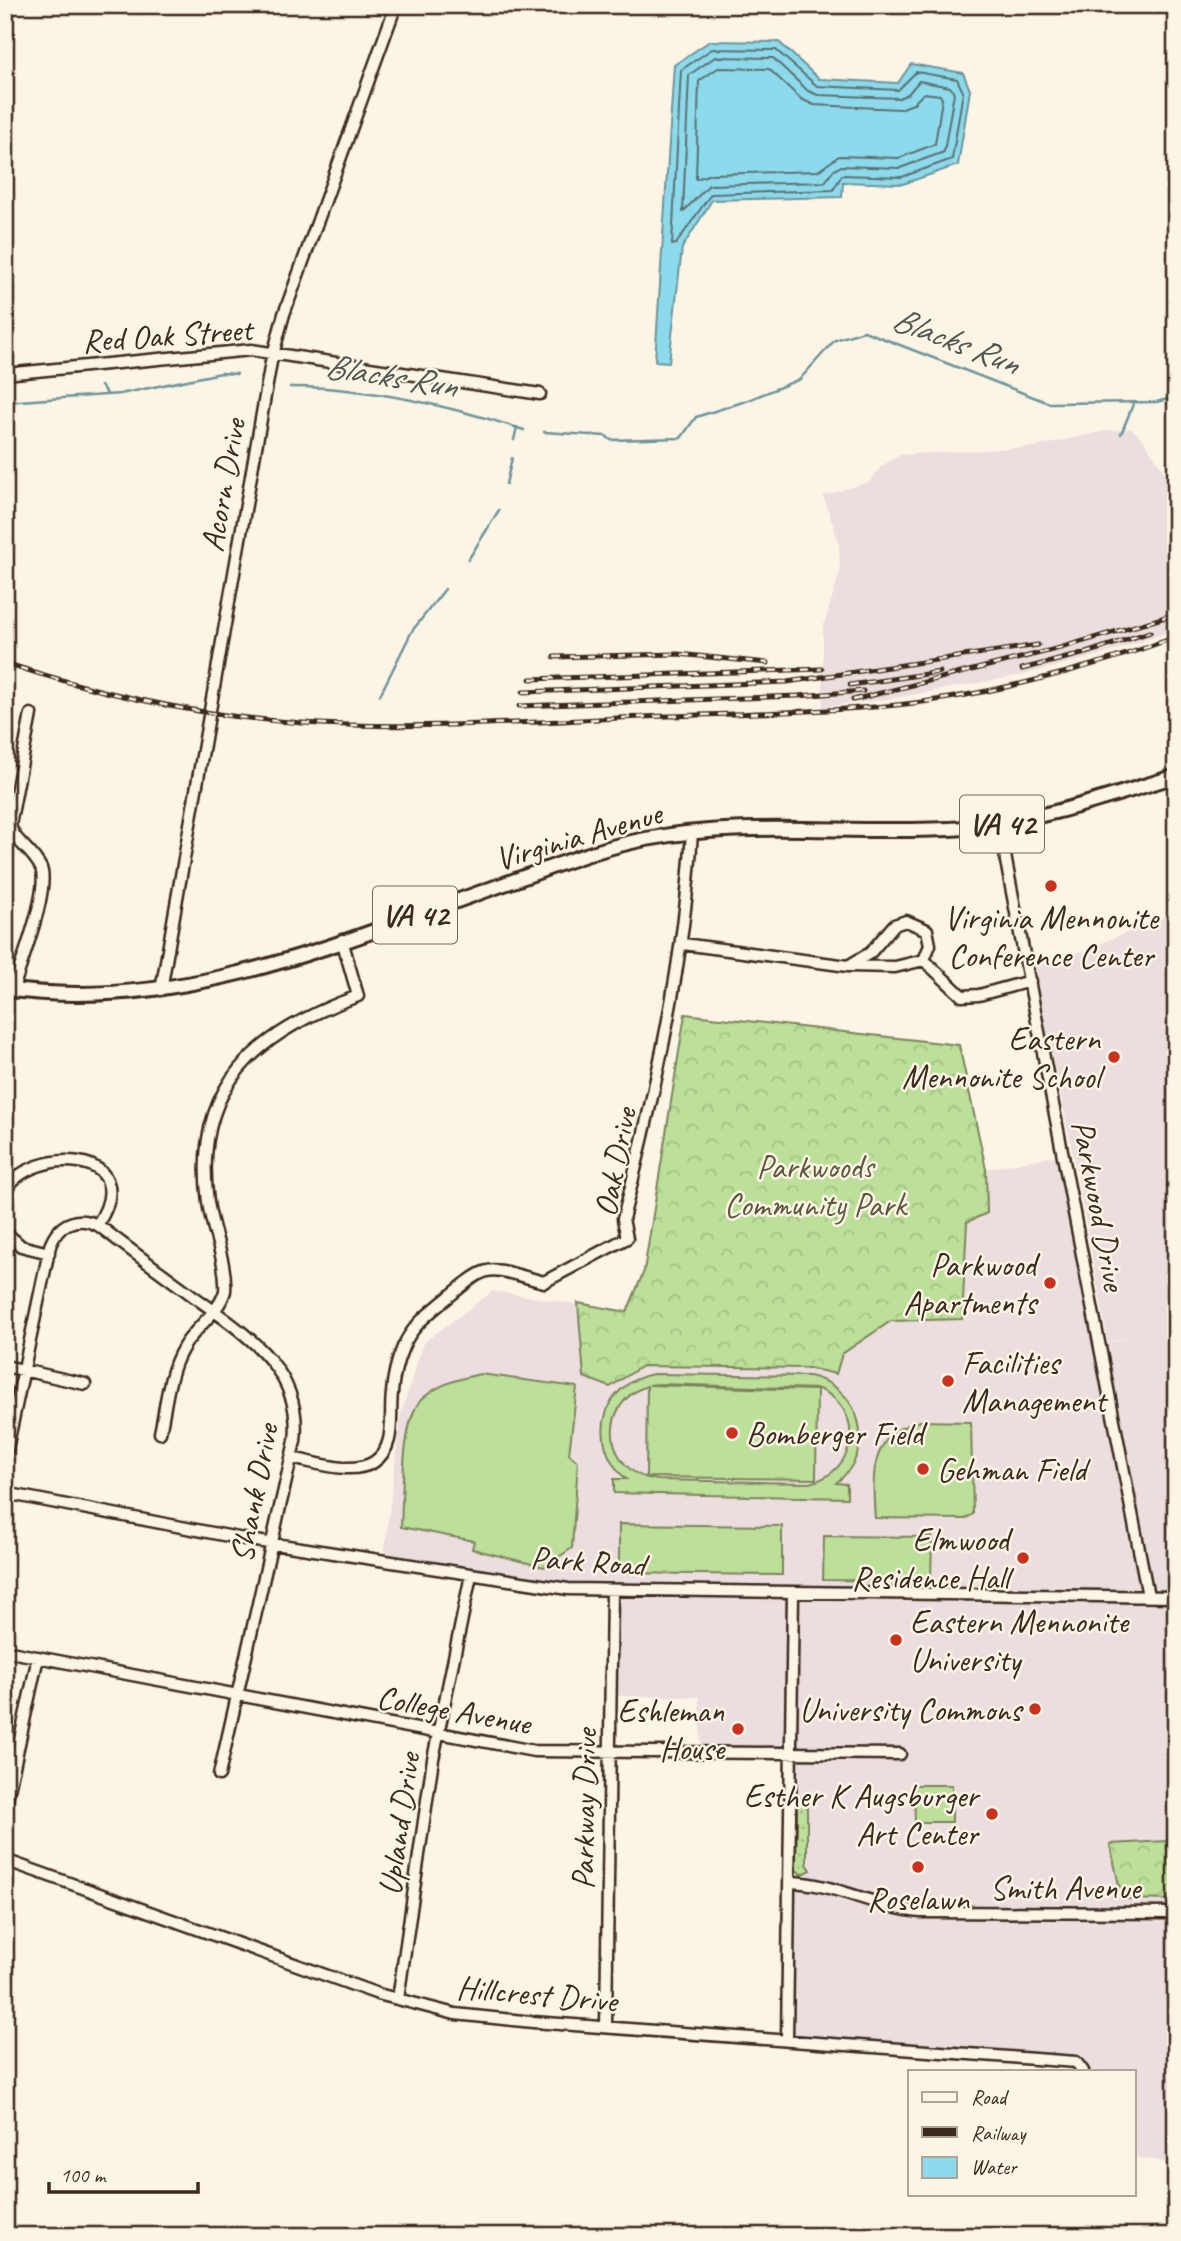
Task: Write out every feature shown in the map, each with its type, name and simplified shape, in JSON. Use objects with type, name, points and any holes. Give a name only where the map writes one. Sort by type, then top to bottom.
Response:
[{"type":"main road","name":"Virginia Avenue","points":[[9,989],[82,995],[160,990],[232,977],[593,852],[645,839],[692,832],[760,828],[922,830],[1002,824],[1176,776]]},
{"type":"street","name":"Acorn Drive","points":[[160,990],[273,353],[284,314],[396,5]]},
{"type":"street","name":"Red Oak Street","points":[[5,374],[216,352],[273,353],[540,394]]},
{"type":"street","points":[[9,989],[44,879],[34,854],[12,834],[10,825],[31,714]]},
{"type":"street","name":"Parkwood Drive","points":[[1002,824],[1006,861],[1148,1596]]},
{"type":"street","name":"Oak Drive","points":[[291,1458],[354,1468],[369,1464],[380,1457],[389,1442],[394,1374],[407,1337],[420,1320],[481,1271],[494,1268],[544,1282],[627,1238],[623,1219],[660,1072],[683,944],[692,832]]},
{"type":"street","points":[[848,966],[870,953],[894,925],[906,921],[917,923],[927,930],[930,945],[924,960]]},
{"type":"street","points":[[160,1433],[179,1354],[199,1325],[213,1311],[226,1288],[206,1191],[207,1139],[215,1107],[232,1075],[261,1044],[296,1023],[358,996],[342,940]]},
{"type":"street","points":[[683,944],[848,966],[895,967],[924,960]]},
{"type":"street","points":[[924,960],[962,996],[979,995],[1030,981]]},
{"type":"street","points":[[5,1192],[17,1177],[34,1168],[75,1161],[90,1163],[104,1174],[111,1192],[108,1205],[97,1225],[83,1220],[65,1224],[54,1237],[5,1458]]},
{"type":"street","name":"Shank Drive","points":[[97,1225],[264,1350],[285,1379],[296,1419],[291,1458],[219,1775]]},
{"type":"street","points":[[5,1232],[21,1246],[49,1253]]},
{"type":"street","points":[[5,1366],[85,1384]]},
{"type":"street","name":"Park Road","points":[[5,1493],[74,1508],[568,1589],[1176,1597]]},
{"type":"street","name":"Upland Drive","points":[[398,1999],[438,1733],[471,1575]]},
{"type":"street","name":"Parkway Drive","points":[[606,2027],[612,1591]]},
{"type":"street","points":[[787,2039],[793,1594]]},
{"type":"street","name":"College Avenue","points":[[5,1651],[534,1751],[900,1754]]},
{"type":"street","points":[[5,1808],[38,1657]]},
{"type":"street","name":"Hillcrest Drive","points":[[5,1860],[398,1999],[483,2018],[1076,2062],[1082,2070]]},
{"type":"street","name":"Smith Avenue","points":[[790,1882],[813,1882],[884,1907],[921,1912],[1176,1913]]},
{"type":"shaded area","points":[[1132,429],[1142,438],[1162,468],[1176,502],[1176,629],[1111,652],[1023,675],[895,698],[823,707],[823,628],[840,572],[839,542],[823,496],[869,482],[882,466],[900,455],[1035,447],[1104,431]]},
{"type":"shaded area","name":"Eastern Mennonite University","points":[[1176,912],[1176,2164],[1136,2157],[1136,2070],[1071,2070],[1069,2056],[794,2035],[798,1748],[701,1747],[699,1697],[616,1696],[617,1584],[565,1582],[384,1554],[401,1414],[423,1343],[493,1291],[627,1312],[644,1271],[685,1014],[959,1045],[986,1169],[1057,1155],[1094,1346],[1134,1337],[1108,1342],[1073,1153],[1031,961],[1081,952]]},
{"type":"green space","name":"Parkwoods Community Park","points":[[685,1014],[959,1045],[986,1169],[987,1213],[967,1222],[962,1319],[891,1321],[842,1354],[836,1374],[809,1368],[642,1366],[610,1387],[584,1377],[578,1303],[627,1312],[644,1271]]},
{"type":"green space","points":[[480,1374],[577,1387],[569,1454],[578,1462],[572,1548],[544,1567],[472,1549],[474,1541],[401,1527],[406,1442],[414,1410],[421,1400],[441,1386]]},
{"type":"green space","name":"Bomberger Field","points":[[653,1374],[809,1376],[827,1382],[841,1392],[852,1406],[858,1421],[860,1437],[857,1454],[849,1469],[836,1483],[847,1484],[847,1498],[614,1493],[614,1479],[626,1479],[614,1465],[606,1449],[603,1433],[605,1417],[611,1402],[635,1380]],"holes":[[[649,1385],[819,1389],[834,1398],[844,1411],[850,1440],[838,1467],[825,1477],[809,1483],[658,1480],[647,1477],[816,1479],[817,1390]],[[647,1386],[646,1477],[626,1466],[617,1453],[613,1437],[614,1422],[620,1407],[631,1395]]]},
{"type":"green space","name":"Gehman Field","points":[[920,1421],[971,1422],[973,1514],[965,1519],[875,1518],[874,1472],[880,1450],[894,1432]]},
{"type":"green space","points":[[619,1524],[782,1526],[782,1575],[619,1573]]},
{"type":"green space","points":[[824,1536],[932,1537],[931,1581],[823,1580]]},
{"type":"green space","points":[[914,1785],[952,1785],[952,1822],[915,1822]]},
{"type":"green space","points":[[807,1794],[811,1798],[807,1801],[807,1864],[811,1870],[801,1875],[796,1869],[797,1799]]},
{"type":"green space","points":[[1167,1841],[1168,1849],[1176,1849],[1176,1900],[1122,1899],[1110,1844]]},
{"type":"water","points":[[710,41],[779,42],[819,79],[898,83],[911,64],[963,73],[970,90],[958,165],[903,184],[843,182],[842,197],[712,200],[682,248],[669,362],[655,361],[674,65]]},
{"type":"waterway","name":"Blacks Run","points":[[544,432],[606,436],[611,440],[681,438],[696,417],[746,401],[800,379],[835,340],[864,331],[1049,403],[1156,402],[1176,397]]},
{"type":"waterway","name":"Blacks Run","points":[[5,402],[120,394],[221,373],[237,374]]},
{"type":"waterway","points":[[101,386],[107,394]]},
{"type":"waterway","name":"Blacks Run","points":[[290,387],[378,394],[469,413],[524,430]]},
{"type":"waterway","points":[[1121,434],[1134,402]]},
{"type":"waterway","points":[[514,440],[517,427]]},
{"type":"waterway","points":[[506,484],[512,458]]},
{"type":"waterway","points":[[468,560],[499,510]]},
{"type":"waterway","points":[[380,695],[412,631],[445,589]]},
{"type":"railway","points":[[853,700],[1060,648],[1176,614]]},
{"type":"railway","points":[[1022,669],[1086,653],[1150,632]]},
{"type":"railway","points":[[5,663],[78,685],[190,710],[303,723],[430,725],[787,712],[912,703],[1027,682],[1104,661],[1176,637]]},
{"type":"railway","points":[[523,692],[787,682],[1038,645]]},
{"type":"railway","points":[[554,657],[678,654],[768,663]]},
{"type":"railway","points":[[530,679],[822,669]]},
{"type":"railway","points":[[850,685],[940,672]]},
{"type":"railway","points":[[519,706],[798,696],[863,691]]},
{"type":"place","name":"Virginia Mennonite Conference Center","points":[[1051,886]]},
{"type":"place","name":"Eastern Mennonite School","points":[[1114,1057]]},
{"type":"place","name":"Parkwood Apartments","points":[[1050,1283]]},
{"type":"place","name":"Facilities Management","points":[[948,1381]]},
{"type":"place","name":"Bomberger Field","points":[[732,1433]]},
{"type":"place","name":"Gehman Field","points":[[923,1469]]},
{"type":"place","name":"Elmwood Residence Hall","points":[[1023,1558]]},
{"type":"place","name":"Eastern Mennonite University","points":[[896,1640]]},
{"type":"place","name":"University Commons","points":[[1035,1709]]},
{"type":"place","name":"Eshleman House","points":[[738,1729]]},
{"type":"place","name":"Esther K Augsburger Art Center","points":[[992,1814]]},
{"type":"place","name":"Roselawn","points":[[918,1867]]}]
